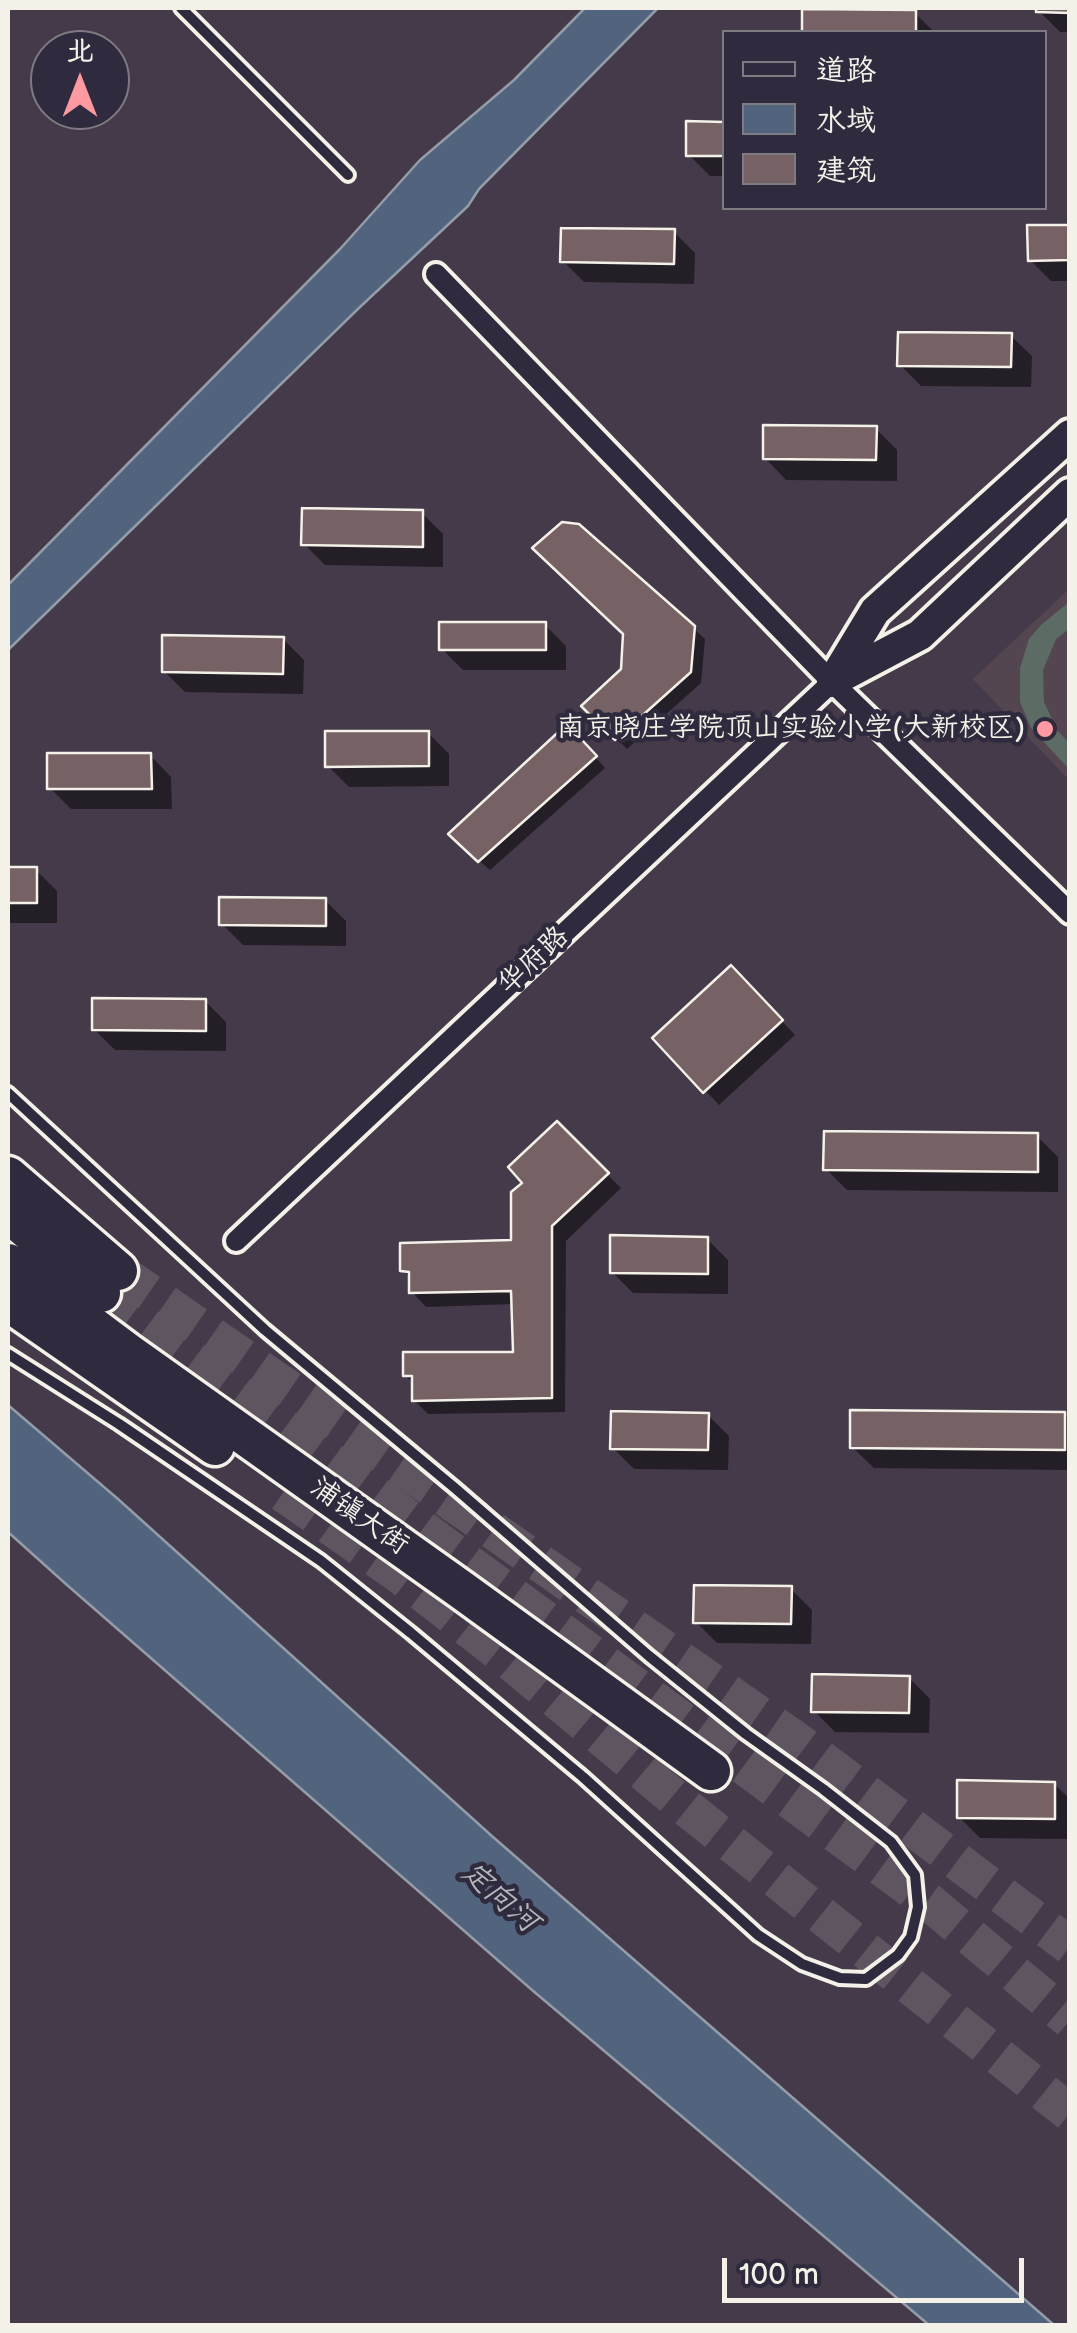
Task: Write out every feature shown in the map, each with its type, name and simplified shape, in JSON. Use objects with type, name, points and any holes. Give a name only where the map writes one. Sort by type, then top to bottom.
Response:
[{"type":"highway","points":[[8,1176],[110,1282],[8,1213]]},
{"type":"highway","name":"浦镇大街","points":[[8,1263],[712,1771]]},
{"type":"highway","name":"浦镇大街","points":[[8,1302],[282,1493]]},
{"type":"street","points":[[436,274],[832,682],[1070,913]]},
{"type":"street","name":"华府路","points":[[832,682],[875,611],[1070,435]]},
{"type":"street","name":"华府路","points":[[236,1241],[832,682],[920,635],[1070,494]]},
{"type":"lane","points":[[181,8],[348,175]]},
{"type":"lane","points":[[8,1093],[265,1330],[649,1656],[891,1842],[915,1876],[918,1907],[911,1936],[898,1955],[866,1980],[840,1978],[802,1964],[758,1934],[583,1777],[320,1561],[119,1424],[8,1354]]},
{"type":"shaded area","name":"南京晓庄学院顶山实验小学(大新校区)","points":[[1069,589],[1069,780],[973,679]]},
{"type":"green space","points":[[1069,602],[1069,629],[1056,639],[1043,670],[1044,702],[1057,730],[1069,743],[1069,769],[1031,728],[1020,702],[1020,668],[1029,639]]},
{"type":"water","points":[[585,8],[658,8],[479,189],[468,206],[8,650],[8,585],[340,249],[420,160],[514,80]]},
{"type":"water","name":"定向河","points":[[8,1405],[493,1837],[1054,2325],[929,2325],[532,1990],[67,1585],[8,1532]]},
{"type":"building","points":[[1036,8],[1070,8],[1070,13],[1036,12]]},
{"type":"building","points":[[802,9],[916,10],[916,30],[802,30]]},
{"type":"building","points":[[686,121],[722,122],[722,156],[686,156]]},
{"type":"building","points":[[1027,225],[1070,225],[1070,260],[1028,261]]},
{"type":"building","points":[[561,228],[675,229],[674,264],[560,262]]},
{"type":"building","points":[[898,332],[1012,333],[1011,367],[897,366]]},
{"type":"building","points":[[763,425],[877,426],[876,460],[763,459]]},
{"type":"building","points":[[302,508],[423,510],[423,547],[301,545]]},
{"type":"building","points":[[562,522],[579,524],[695,626],[691,672],[615,740],[581,706],[621,669],[623,634],[532,548]]},
{"type":"building","points":[[439,622],[546,622],[546,650],[439,650]]},
{"type":"building","points":[[162,635],[284,637],[283,674],[162,672]]},
{"type":"building","points":[[567,724],[597,756],[478,862],[448,834]]},
{"type":"building","points":[[325,731],[429,731],[429,766],[325,767]]},
{"type":"building","points":[[47,753],[151,753],[152,789],[47,789]]},
{"type":"building","points":[[8,867],[37,867],[37,903],[8,903]]},
{"type":"building","points":[[219,897],[326,898],[326,926],[219,925]]},
{"type":"building","points":[[731,965],[783,1020],[703,1093],[652,1038]]},
{"type":"building","points":[[92,998],[206,999],[206,1031],[92,1030]]},
{"type":"building","points":[[557,1121],[609,1173],[552,1226],[552,1398],[412,1401],[412,1376],[403,1376],[403,1352],[513,1352],[511,1291],[409,1293],[409,1272],[400,1271],[400,1243],[511,1240],[511,1192],[522,1183],[508,1167]]},
{"type":"building","points":[[824,1131],[1038,1133],[1038,1172],[823,1170]]},
{"type":"building","points":[[610,1235],[708,1237],[708,1274],[610,1273]]},
{"type":"building","points":[[850,1410],[1065,1412],[1065,1450],[850,1448]]},
{"type":"building","points":[[611,1411],[709,1413],[708,1450],[610,1449]]},
{"type":"building","points":[[694,1585],[792,1586],[791,1624],[693,1623]]},
{"type":"building","points":[[812,1674],[910,1676],[909,1713],[811,1712]]},
{"type":"building","points":[[957,1780],[1055,1782],[1055,1819],[957,1818]]},
{"type":"tunnel","points":[[118,1271],[790,1736],[1070,1946]]},
{"type":"tunnel","points":[[101,1293],[929,1902],[1070,2020]]},
{"type":"tunnel","points":[[283,1493],[400,1575],[504,1656],[683,1805],[1070,2113]]},
{"type":"place","name":"南京晓庄学院顶山实验小学(大新校区)","points":[[1045,729]]}]
